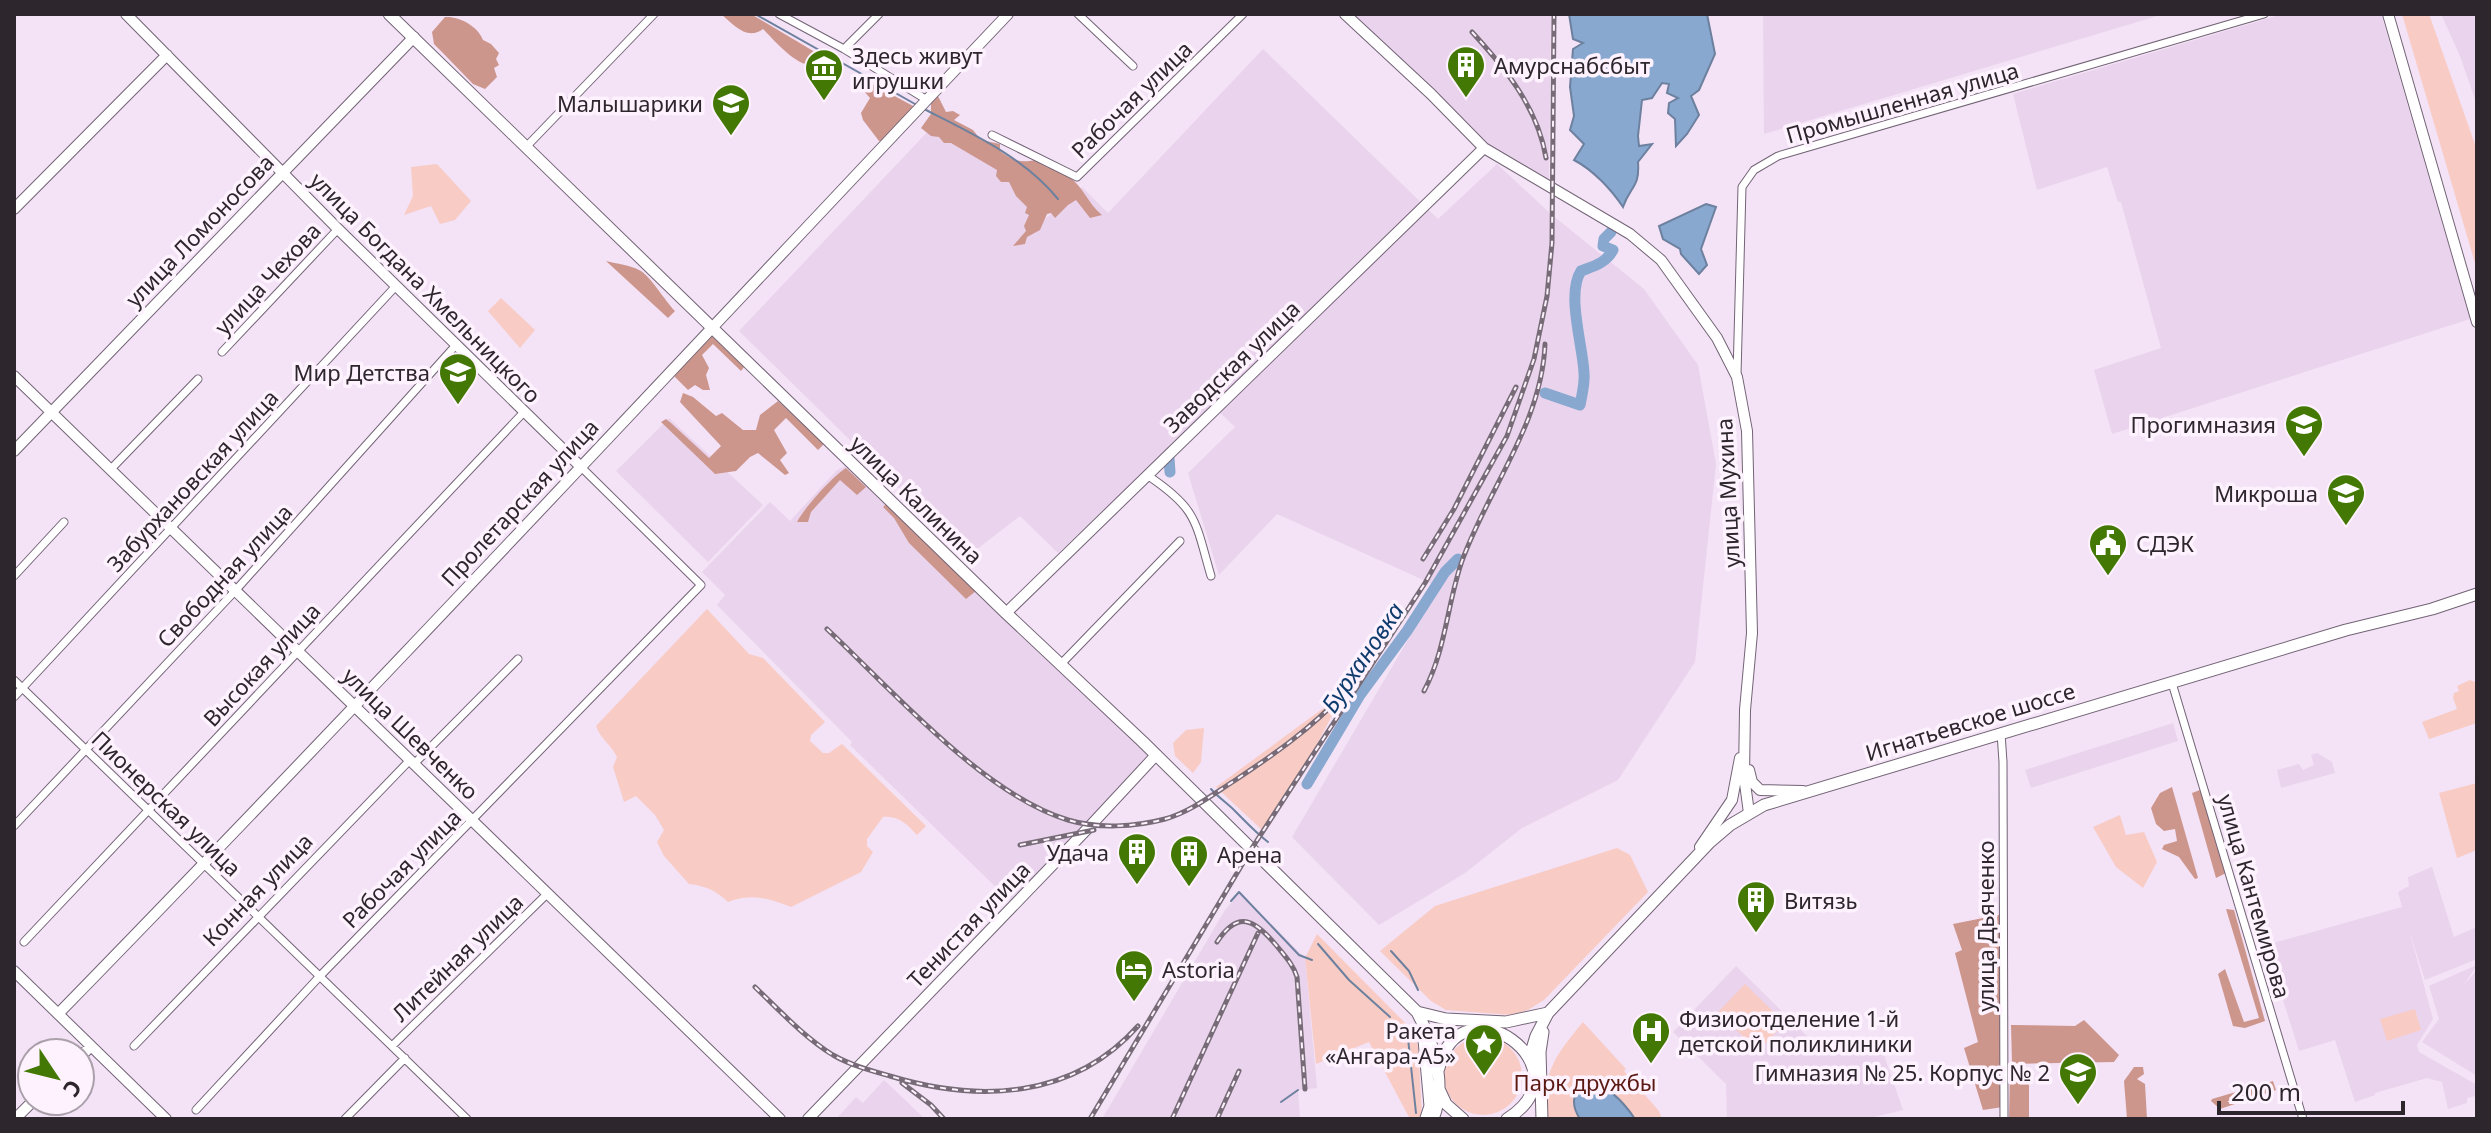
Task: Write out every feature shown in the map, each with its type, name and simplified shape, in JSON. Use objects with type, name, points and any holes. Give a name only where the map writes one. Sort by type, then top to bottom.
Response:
[{"type":"main road","name":"улица Калинина","points":[[389,14],[1156,755],[1417,1012]]},
{"type":"main road","name":"Игнатьевское шоссе","points":[[1548,1013],[1710,842],[1749,813],[1777,800],[2477,594]]},
{"type":"main road","points":[[1417,1012],[1446,1019],[1506,1022],[1548,1013]]},
{"type":"main road","points":[[1417,1012],[1438,1022],[1503,1032],[1523,1047],[1533,1075],[1531,1092],[1525,1104],[1507,1119]]},
{"type":"main road","points":[[1417,1012],[1430,1039],[1440,1091],[1446,1104],[1463,1119]]},
{"type":"main road","points":[[1417,1012],[1426,1049],[1430,1106],[1425,1119]]},
{"type":"main road","points":[[1503,1032],[1524,1027],[1548,1013]]},
{"type":"main road","points":[[1529,1059],[1548,1013]]},
{"type":"main road","points":[[1540,1119],[1540,1052],[1548,1013]]},
{"type":"main road","points":[[1438,1073],[1449,1045],[1475,1030]]},
{"type":"main road","points":[[1433,1119],[1440,1091]]},
{"type":"main road","points":[[1531,1092],[1540,1119]]},
{"type":"street","name":"улица Богдана Хмельницкого","points":[[126,14],[338,229],[701,585]]},
{"type":"street","points":[[527,146],[654,14]]},
{"type":"street","points":[[779,14],[844,49],[922,104]]},
{"type":"street","points":[[844,49],[879,14]]},
{"type":"street","name":"Пролетарская улица","points":[[58,1014],[205,865],[1008,14]]},
{"type":"street","points":[[1078,14],[1133,66]]},
{"type":"street","name":"Рабочая улица","points":[[992,135],[1077,177],[1243,14]]},
{"type":"street","name":"улица Мухина","points":[[1345,14],[1484,148],[1630,234],[1661,260],[1717,338],[1737,377],[1747,431],[1752,626],[1744,744],[1745,794],[1749,813]]},
{"type":"street","name":"Промышленная улица","points":[[1737,377],[1742,187],[1754,170],[1778,156],[2264,14]]},
{"type":"street","points":[[2388,14],[2477,322]]},
{"type":"street","name":"улица Ломоносова","points":[[14,451],[414,37]]},
{"type":"street","points":[[14,209],[167,55]]},
{"type":"street","name":"Заводская улица","points":[[1006,613],[1484,148]]},
{"type":"street","name":"улица Чехова","points":[[222,352],[338,229]]},
{"type":"street","name":"Забурхановская улица","points":[[14,697],[396,286]]},
{"type":"street","name":"Свободная улица","points":[[14,826],[235,591],[456,345]]},
{"type":"street","name":"улица Шевченко","points":[[14,376],[780,1119]]},
{"type":"street","points":[[110,470],[198,379]]},
{"type":"street","name":"Высокая улица","points":[[24,942],[524,412]]},
{"type":"street","points":[[1147,475],[1187,505],[1195,520],[1211,576]]},
{"type":"street","points":[[14,576],[64,522]]},
{"type":"street","points":[[1060,665],[1180,541]]},
{"type":"street","name":"Рабочая улица","points":[[196,1110],[320,976],[701,585]]},
{"type":"street","name":"Конная улица","points":[[134,1046],[258,917],[518,659]]},
{"type":"street","name":"Пионерская улица","points":[[14,680],[467,1119]]},
{"type":"street","name":"улица Кантемирова","points":[[2172,683],[2303,1119]]},
{"type":"street","name":"улица Дьяченко","points":[[2001,733],[2004,1119]]},
{"type":"street","points":[[1744,744],[1755,787],[1765,792],[1783,789],[1803,791]]},
{"type":"street","points":[[1686,867],[1732,800],[1744,744]]},
{"type":"street","name":"Тенистая улица","points":[[808,1119],[1156,755]]},
{"type":"street","name":"Литейная улица","points":[[392,1046],[547,894]]},
{"type":"street","points":[[14,971],[82,1037]]},
{"type":"street","points":[[96,1051],[166,1119]]},
{"type":"street","name":"Литейная улица","points":[[345,1119],[405,1058]]},
{"type":"shaded area","points":[[721,14],[751,14],[825,58],[818,64],[802,63],[763,29],[746,32]]},
{"type":"shaded area","points":[[1353,14],[1551,14],[1549,181],[1490,146]]},
{"type":"shaded area","points":[[1763,14],[2164,14],[1764,134]]},
{"type":"shaded area","points":[[2283,14],[2381,14],[2470,319],[2112,434],[2094,370],[2161,348],[2121,202],[2118,202],[2107,167],[2037,190],[2013,94]]},
{"type":"shaded area","points":[[2441,14],[2477,14],[2477,105],[2460,56]]},
{"type":"shaded area","points":[[445,17],[467,23],[499,53],[496,59],[499,65],[494,68],[497,77],[485,89],[473,84],[434,44],[432,32]]},
{"type":"shaded area","points":[[1263,49],[1438,219],[1497,164],[1552,215],[1644,289],[1698,365],[1716,464],[1695,662],[1618,780],[1522,828],[1465,873],[1379,925],[1292,837],[1439,587],[1277,514],[1219,575],[1188,473],[1235,427],[1213,406],[1058,553],[1020,516],[968,556],[739,331],[932,127],[998,159],[1044,220],[1082,187],[1108,213]]},
{"type":"shaded area","points":[[872,84],[915,107],[886,139],[879,141],[861,113],[870,98],[863,90]]},
{"type":"shaded area","points":[[938,96],[946,112],[953,111],[960,115],[954,120],[973,130],[981,140],[1000,144],[1000,151],[1013,159],[1036,160],[1069,177],[1102,215],[1090,218],[1076,200],[1055,218],[1051,213],[1047,214],[1040,230],[1027,237],[1025,244],[1013,246],[1026,231],[1027,207],[1016,196],[1009,182],[1001,182],[996,176],[997,170],[921,128],[931,114],[931,101]]},
{"type":"shaded area","points":[[606,261],[643,272],[675,311],[668,318]]},
{"type":"shaded area","points":[[709,333],[744,367],[741,371],[713,344],[702,355],[709,368],[706,375],[710,390],[695,385],[688,390],[671,373]]},
{"type":"shaded area","points":[[683,393],[693,397],[716,416],[722,413],[743,430],[756,430],[760,415],[778,401],[824,444],[818,450],[786,418],[774,430],[787,453],[780,460],[789,473],[785,475],[758,453],[736,471],[715,474],[661,422],[666,419],[709,458],[721,446],[680,402]]},
{"type":"shaded area","points":[[669,418],[763,505],[708,562],[616,471]]},
{"type":"shaded area","points":[[848,465],[1147,755],[1146,763],[1014,901],[1009,900],[850,745],[852,742],[717,605],[725,595],[702,572],[770,502],[790,521],[837,470]]},
{"type":"shaded area","points":[[846,468],[866,487],[857,495],[840,480],[811,512],[808,522],[797,522],[819,493]]},
{"type":"shaded area","points":[[888,502],[976,591],[966,599],[909,543],[894,518],[883,507]]},
{"type":"shaded area","points":[[2173,723],[2178,741],[2031,788],[2025,770]]},
{"type":"shaded area","points":[[2317,753],[2332,762],[2335,773],[2281,788],[2277,770],[2299,764],[2303,770],[2314,765],[2311,755]]},
{"type":"shaded area","points":[[2172,787],[2198,878],[2195,879],[2179,857],[2162,849],[2164,845],[2177,841],[2175,829],[2164,831],[2156,824],[2151,808],[2160,793]]},
{"type":"shaded area","points":[[2200,790],[2226,873],[2216,878],[2192,793]]},
{"type":"shaded area","points":[[2432,867],[2454,937],[2477,927],[2477,959],[2425,980],[2409,930],[2433,1019],[2417,1045],[2419,1052],[2477,1085],[2477,1092],[2475,1096],[2467,1098],[2467,1103],[2448,1109],[2442,1082],[2427,1078],[2355,1102],[2335,1040],[2299,1051],[2266,945],[2402,907],[2398,892],[2409,886],[2408,877]]},
{"type":"shaded area","points":[[1240,892],[1305,958],[1317,1088],[1298,1090],[1300,1119],[1102,1119],[1225,910]]},
{"type":"shaded area","points":[[2226,909],[2234,910],[2265,1021],[2245,1028],[2233,1026],[2218,974],[2225,969],[2244,1022],[2259,1018]]},
{"type":"shaded area","points":[[2003,914],[2003,1107],[1983,1110],[1964,1048],[1978,1042],[1955,953],[1962,950],[1953,924]]},
{"type":"shaded area","points":[[2477,965],[2463,986],[2477,970],[2477,1076],[2422,1042],[2439,1019],[2429,986]]},
{"type":"shaded area","points":[[1736,966],[1826,1055],[1879,1041],[1903,1110],[1866,1119],[1727,1119],[1726,1084],[1673,1032]]},
{"type":"shaded area","points":[[2084,1020],[2119,1055],[2114,1062],[2012,1064],[2011,1025],[2075,1026]]},
{"type":"shaded area","points":[[2134,1067],[2143,1067],[2144,1074],[2137,1079],[2145,1084],[2147,1119],[2127,1119],[2124,1081]]},
{"type":"shaded area","points":[[2010,1069],[2029,1070],[2029,1119],[2009,1119]]},
{"type":"shaded area","points":[[884,1080],[925,1119],[836,1119],[856,1097],[863,1103]]},
{"type":"shaded area","points":[[2273,1081],[2276,1090],[2220,1109],[2211,1101],[2212,1099]]},
{"type":"green space","points":[[2402,14],[2429,14],[2477,150],[2477,270]]},
{"type":"green space","points":[[437,164],[471,201],[455,220],[440,224],[431,206],[404,215],[413,196],[411,167]]},
{"type":"green space","points":[[501,298],[535,330],[520,348],[488,311]]},
{"type":"green space","points":[[707,609],[749,654],[763,658],[825,722],[811,735],[810,741],[823,753],[829,753],[842,744],[926,826],[917,835],[898,819],[883,817],[867,839],[867,846],[873,852],[861,872],[791,907],[760,898],[728,902],[710,889],[689,884],[664,856],[657,842],[664,830],[655,815],[636,796],[624,802],[613,767],[617,757],[596,726]]},
{"type":"green space","points":[[2470,680],[2477,683],[2477,723],[2429,739],[2422,722],[2457,709],[2453,698],[2454,693],[2459,691],[2457,686]]},
{"type":"green space","points":[[1344,693],[1317,744],[1262,830],[1216,787]]},
{"type":"green space","points":[[1204,728],[1201,762],[1193,773],[1175,756],[1173,743],[1186,730]]},
{"type":"green space","points":[[2477,783],[2477,850],[2457,858],[2439,793]]},
{"type":"green space","points":[[2120,815],[2126,835],[2144,832],[2157,862],[2143,888],[2116,867],[2093,827]]},
{"type":"green space","points":[[1617,848],[1630,855],[1648,892],[1544,1000],[1528,1010],[1511,1015],[1446,1010],[1431,1001],[1380,951],[1435,906]]},
{"type":"green space","points":[[1317,934],[1412,1030],[1418,1046],[1422,1114],[1418,1119],[1410,1119],[1369,1042],[1316,1064],[1305,958]]},
{"type":"green space","points":[[1745,984],[1785,1023],[1758,1051],[1718,1012]]},
{"type":"green space","points":[[2415,1009],[2421,1030],[2387,1041],[2380,1019]]},
{"type":"green space","name":"Парк дружбы","points":[[1583,1022],[1626,1069],[1624,1071],[1659,1111],[1662,1119],[1545,1119],[1546,1089],[1552,1066]]},
{"type":"green space","points":[[1483,1037],[1498,1040],[1511,1048],[1519,1061],[1522,1076],[1519,1091],[1511,1104],[1498,1112],[1483,1115],[1468,1112],[1455,1104],[1447,1091],[1444,1076],[1447,1061],[1455,1048],[1468,1040]]},
{"type":"water","points":[[1569,14],[1707,14],[1715,54],[1699,90],[1691,96],[1699,115],[1676,146],[1675,119],[1668,113],[1669,103],[1678,98],[1667,93],[1669,84],[1662,83],[1652,98],[1642,100],[1639,146],[1652,144],[1638,162],[1636,182],[1623,207],[1601,180],[1574,160],[1584,144],[1570,130],[1574,116],[1570,87],[1573,49],[1583,43],[1573,39]]},
{"type":"water","points":[[1706,204],[1716,207],[1701,249],[1707,265],[1699,274],[1680,249],[1663,239],[1659,226]]},
{"type":"water","points":[[1581,1080],[1597,1084],[1612,1093],[1635,1119],[1580,1119],[1574,1100]]},
{"type":"waterway","name":"Бурхановка","points":[[755,14],[915,104]]},
{"type":"waterway","name":"Бурхановка","points":[[924,109],[1013,158],[1058,199]]},
{"type":"waterway","name":"Бурхановка","points":[[1545,393],[1580,405],[1584,377],[1576,320],[1577,281],[1581,271],[1599,264],[1613,250],[1603,246],[1604,239],[1611,232]]},
{"type":"waterway","name":"Бурхановка","points":[[1169,458],[1170,472]]},
{"type":"waterway","name":"Бурхановка","points":[[1307,784],[1360,695],[1445,572],[1458,559]]},
{"type":"waterway","name":"Бурхановка","points":[[1211,789],[1268,842]]},
{"type":"waterway","points":[[1231,901],[1239,892],[1299,955],[1312,960]]},
{"type":"waterway","points":[[1318,944],[1349,980],[1390,1017]]},
{"type":"waterway","points":[[1391,951],[1409,971],[1418,990]]},
{"type":"waterway","points":[[1407,1029],[1416,1113]]},
{"type":"waterway","points":[[1281,1102],[1298,1090]]},
{"type":"railway","points":[[1090,1119],[1252,848],[1425,583],[1507,436],[1534,359],[1547,296],[1552,243],[1554,14]]},
{"type":"railway","points":[[1472,32],[1508,75],[1528,106],[1546,158]]},
{"type":"railway","points":[[1424,691],[1442,643],[1462,561],[1534,401],[1542,373],[1545,344]]},
{"type":"railway","points":[[1423,559],[1454,509],[1516,387]]},
{"type":"railway","points":[[827,629],[940,738],[1004,788],[1036,807],[1068,820],[1092,825],[1141,824],[1165,819],[1192,808],[1291,741],[1343,694]]},
{"type":"railway","points":[[1020,845],[1094,830]]},
{"type":"railway","points":[[1217,942],[1232,925],[1239,922],[1253,924],[1268,936],[1291,964],[1297,977],[1305,1089]]},
{"type":"railway","points":[[1172,1119],[1258,933]]},
{"type":"railway","points":[[755,987],[802,1032],[840,1059],[890,1076],[957,1090],[1023,1088],[1054,1081],[1084,1068],[1112,1050],[1138,1026]]},
{"type":"railway","points":[[1217,1119],[1239,1071]]},
{"type":"railway","points":[[902,1083],[944,1119]]},
{"type":"place","name":"Амурснабсбыт","points":[[1466,99]]},
{"type":"place","name":"Здесь живут игрушки","points":[[824,102]]},
{"type":"place","name":"Малышарики","points":[[731,137]]},
{"type":"place","name":"Мир Детства","points":[[458,406]]},
{"type":"place","name":"Прогимназия","points":[[2304,458]]},
{"type":"place","name":"Микроша","points":[[2346,527]]},
{"type":"place","name":"СДЭК","points":[[2108,577]]},
{"type":"place","name":"Удача","points":[[1137,886]]},
{"type":"place","name":"Арена","points":[[1189,888]]},
{"type":"place","name":"Витязь","points":[[1756,934]]},
{"type":"place","name":"Astoria","points":[[1134,1003]]},
{"type":"place","name":"Физиоотделение 1-й детской поликлиники","points":[[1651,1065]]},
{"type":"place","name":"Ракета «Ангара-А5»","points":[[1484,1077]]},
{"type":"place","name":"Гимназия № 25. Корпус № 2","points":[[2078,1106]]}]
